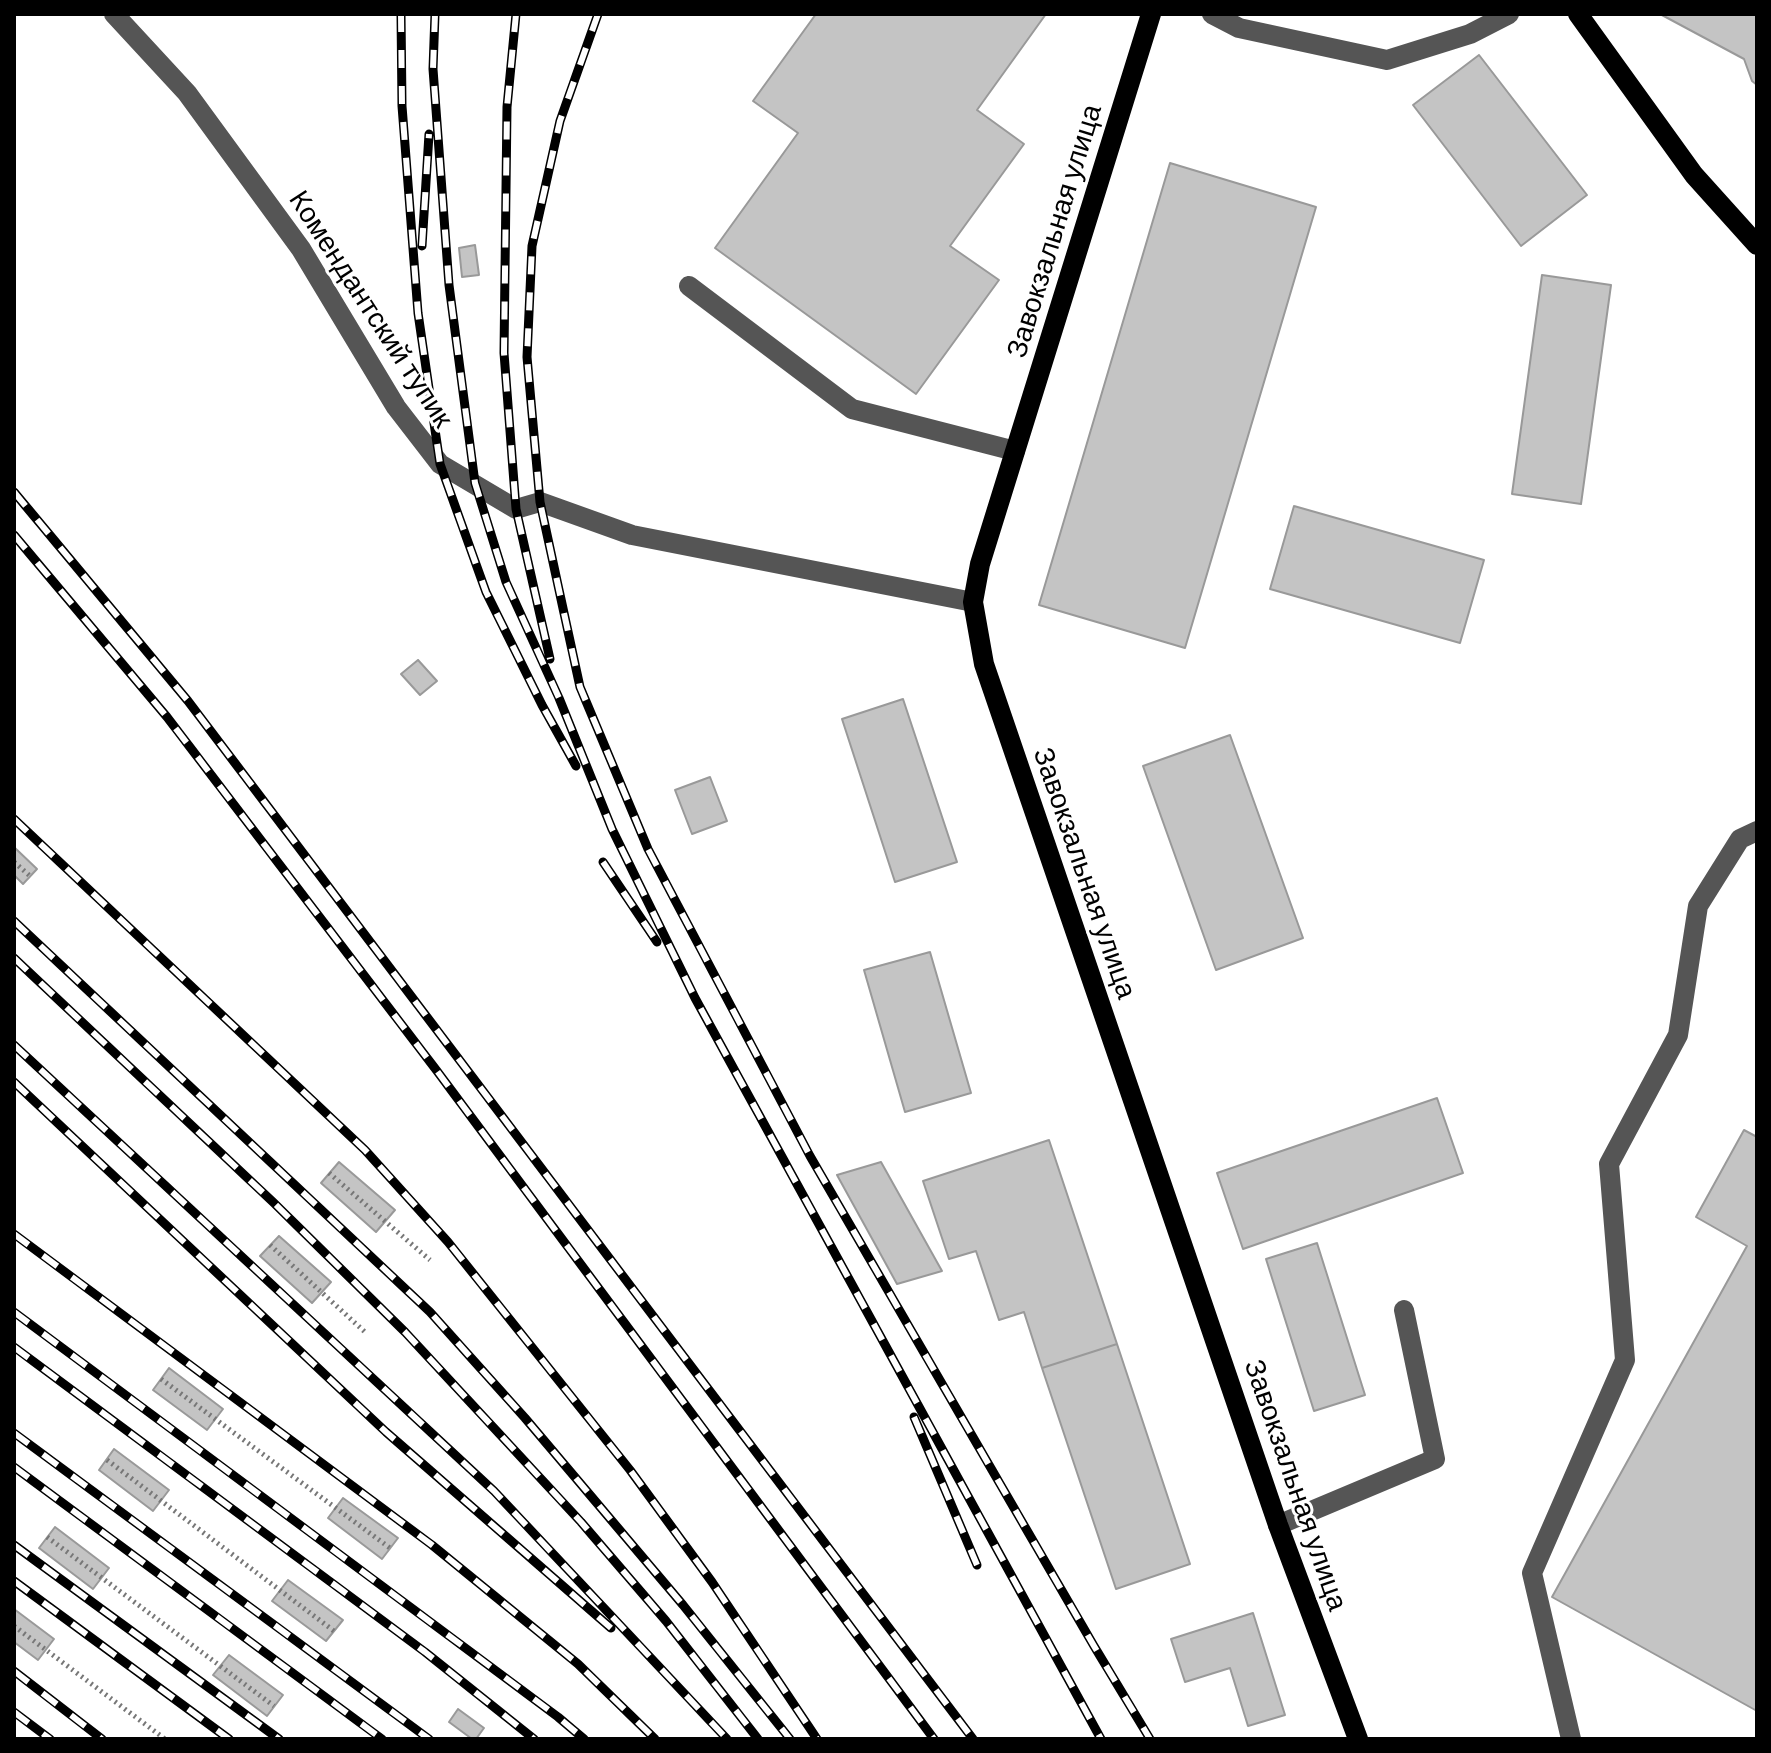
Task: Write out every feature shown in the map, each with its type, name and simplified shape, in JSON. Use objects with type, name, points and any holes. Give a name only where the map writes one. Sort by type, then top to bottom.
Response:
[{"type":"main road","name":"Завокзальная улица","points":[[1151,14],[980,564],[973,602],[984,664],[1278,1525],[1358,1739]]},
{"type":"main road","points":[[1578,14],[1694,175],[1757,245]]},
{"type":"street","name":"Комендантский тупик","points":[[114,14],[187,93],[301,249],[396,407],[440,464],[516,509],[540,502],[632,535],[973,602]]},
{"type":"street","points":[[1212,14],[1239,28],[1387,60],[1470,34],[1509,14]]},
{"type":"street","points":[[689,286],[852,409],[1015,451]]},
{"type":"street","points":[[1571,1739],[1532,1573],[1625,1360],[1609,1164],[1678,1035],[1698,906],[1740,839],[1757,831]]},
{"type":"street","points":[[1278,1525],[1435,1459],[1404,1310]]},
{"type":"path","points":[[14,862],[30,876]]},
{"type":"path","points":[[329,1173],[430,1260]]},
{"type":"path","points":[[270,1245],[366,1333]]},
{"type":"path","points":[[161,1379],[390,1548]]},
{"type":"path","points":[[107,1460],[334,1631]]},
{"type":"path","points":[[47,1537],[274,1706]]},
{"type":"path","points":[[14,1626],[165,1739]]},
{"type":"building","points":[[816,14],[1046,14],[977,110],[1024,144],[950,246],[999,280],[916,394],[715,248],[798,133],[753,101]]},
{"type":"building","points":[[1660,14],[1757,14],[1757,85],[1752,81],[1744,59]]},
{"type":"building","points":[[1479,55],[1587,195],[1521,246],[1413,105]]},
{"type":"building","points":[[1170,163],[1316,207],[1185,648],[1039,605]]},
{"type":"building","points":[[475,245],[479,275],[462,277],[459,248]]},
{"type":"building","points":[[1542,275],[1611,285],[1581,504],[1512,494]]},
{"type":"building","points":[[1294,506],[1484,560],[1460,643],[1270,589]]},
{"type":"building","points":[[418,660],[437,681],[420,695],[401,674]]},
{"type":"building","points":[[903,699],[957,862],[895,882],[842,719]]},
{"type":"building","points":[[1230,735],[1303,938],[1216,970],[1143,766]]},
{"type":"building","points":[[710,777],[727,821],[692,834],[675,790]]},
{"type":"building","points":[[14,847],[37,869],[23,884],[14,875]]},
{"type":"building","points":[[930,952],[971,1093],[905,1112],[864,970]]},
{"type":"building","points":[[1437,1098],[1463,1173],[1243,1249],[1217,1173]]},
{"type":"building","points":[[1744,1130],[1757,1137],[1757,1711],[1552,1597],[1747,1246],[1696,1217]]},
{"type":"building","points":[[1049,1140],[1117,1344],[1042,1368],[1024,1312],[999,1320],[976,1251],[949,1259],[923,1181]]},
{"type":"building","points":[[339,1162],[395,1210],[376,1232],[321,1183]]},
{"type":"building","points":[[881,1162],[942,1271],[897,1284],[837,1175]]},
{"type":"building","points":[[279,1236],[331,1282],[312,1303],[260,1256]]},
{"type":"building","points":[[1317,1243],[1365,1395],[1314,1411],[1266,1259]]},
{"type":"building","points":[[1117,1344],[1190,1564],[1116,1589],[1042,1368]]},
{"type":"building","points":[[169,1368],[223,1409],[207,1430],[153,1390]]},
{"type":"building","points":[[114,1449],[169,1490],[153,1511],[99,1470]]},
{"type":"building","points":[[343,1498],[398,1538],[382,1559],[328,1518]]},
{"type":"building","points":[[55,1527],[109,1568],[93,1589],[39,1548]]},
{"type":"building","points":[[288,1580],[343,1620],[326,1641],[272,1601]]},
{"type":"building","points":[[14,1609],[54,1639],[38,1660],[14,1642]]},
{"type":"building","points":[[1253,1613],[1285,1715],[1248,1726],[1230,1668],[1185,1682],[1171,1639]]},
{"type":"building","points":[[229,1655],[283,1695],[267,1716],[213,1675]]},
{"type":"building","points":[[458,1709],[484,1728],[476,1739],[449,1722]]},
{"type":"railway","points":[[401,14],[402,106],[418,313],[440,464],[486,592],[576,766]]},
{"type":"railway","points":[[435,14],[433,69],[449,285],[475,483],[506,582],[559,698],[612,829],[695,998],[1101,1739]]},
{"type":"railway","points":[[516,14],[507,107],[504,353],[516,509],[550,659]]},
{"type":"railway","points":[[598,14],[560,121],[532,246],[527,357],[540,502],[580,687],[648,849],[810,1156],[1150,1739]]},
{"type":"railway","points":[[422,246],[429,134]]},
{"type":"railway","points":[[14,492],[188,701],[973,1739]]},
{"type":"railway","points":[[14,535],[167,717],[437,1071],[934,1739]]},
{"type":"railway","points":[[14,819],[365,1150],[448,1242],[630,1470],[712,1582],[817,1739]]},
{"type":"railway","points":[[603,862],[657,942]]},
{"type":"railway","points":[[14,921],[430,1312],[525,1418],[683,1605],[790,1739]]},
{"type":"railway","points":[[14,958],[274,1203],[405,1332],[581,1522],[666,1621],[758,1739]]},
{"type":"railway","points":[[14,1045],[494,1491],[727,1739]]},
{"type":"railway","points":[[14,1082],[386,1432],[611,1628]]},
{"type":"railway","points":[[14,1234],[432,1545],[578,1664],[655,1739]]},
{"type":"railway","points":[[14,1312],[584,1739]]},
{"type":"railway","points":[[14,1347],[425,1652],[534,1739]]},
{"type":"railway","points":[[914,1417],[977,1565]]},
{"type":"railway","points":[[14,1433],[429,1739]]},
{"type":"railway","points":[[14,1467],[382,1739]]},
{"type":"railway","points":[[14,1545],[279,1739]]},
{"type":"railway","points":[[14,1581],[229,1739]]},
{"type":"railway","points":[[14,1671],[102,1739]]},
{"type":"railway","points":[[14,1712],[50,1739]]}]
